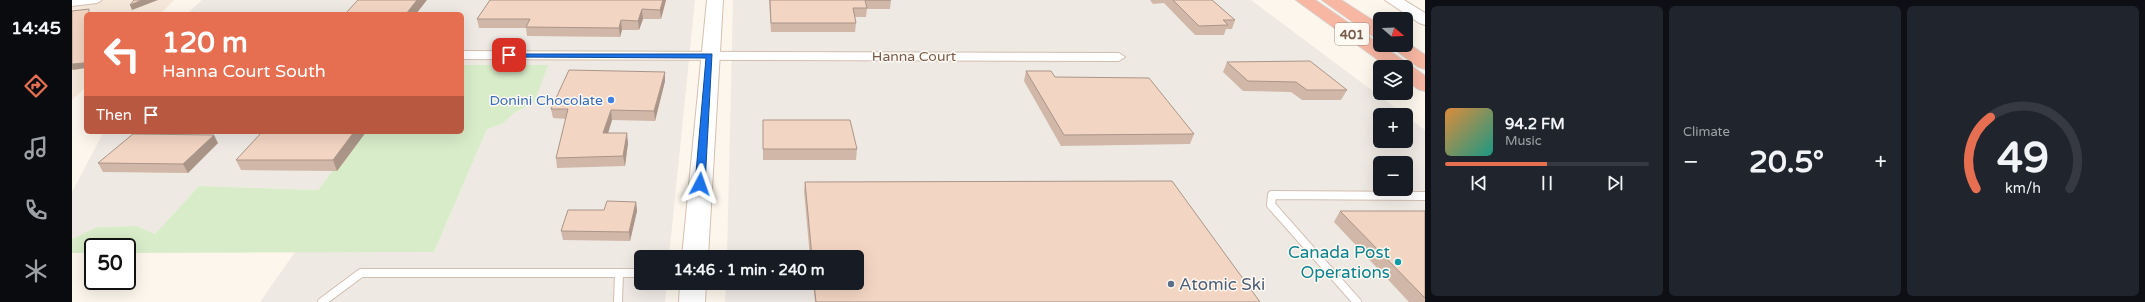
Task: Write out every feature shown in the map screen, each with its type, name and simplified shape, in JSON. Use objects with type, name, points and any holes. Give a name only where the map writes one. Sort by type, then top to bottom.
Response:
[{"type":"highway","name":"401","points":[[1304,0],[1390,60]]},
{"type":"highway","name":"401","points":[[1330,0],[1373,28]]},
{"type":"highway","points":[[1408,52],[1425,63]]},
{"type":"highway","points":[[1413,76],[1425,85]]},
{"type":"main road","points":[[696,250],[715,0]]},
{"type":"main road","points":[[1392,0],[1425,20]]},
{"type":"main road","points":[[692,302],[693,290]]},
{"type":"street","points":[[72,3],[97,0]]},
{"type":"street","name":"Hanna Court","points":[[464,55],[1119,57]]},
{"type":"lane","points":[[1358,302],[1271,205],[1272,195],[1425,196]]},
{"type":"lane","points":[[618,302],[619,273]]},
{"type":"lane","points":[[322,302],[361,274],[634,273]]},
{"type":"shaded area","points":[[72,0],[174,0],[162,12],[84,12],[84,89],[72,100]]},
{"type":"shaded area","points":[[202,0],[695,0],[670,250],[634,250],[634,290],[666,290],[665,302],[260,302],[295,252],[434,252],[487,129],[502,124],[514,113],[534,103],[547,65],[464,65],[464,12],[189,12]]},
{"type":"shaded area","points":[[733,0],[1251,0],[1373,91],[1373,100],[1385,100],[1396,108],[1373,108],[1373,148],[1413,148],[1413,121],[1425,130],[1425,302],[725,302],[726,290],[864,290],[864,250],[727,250]]},
{"type":"shaded area","points":[[360,134],[318,190],[199,186],[155,234],[137,226],[97,227],[72,239],[72,192],[102,135]]},
{"type":"green space","points":[[464,65],[548,65],[534,103],[514,113],[502,124],[487,129],[434,252],[136,253],[136,238],[84,238],[84,253],[72,253],[72,239],[97,227],[137,226],[155,234],[199,186],[318,190],[360,134],[464,134]]},
{"type":"building","points":[[134,0],[142,0],[130,5]]},
{"type":"building","points":[[358,0],[417,0],[408,12],[347,12]]},
{"type":"building","points":[[490,0],[663,0],[660,10],[642,9],[638,21],[621,20],[619,28],[526,27],[530,19],[477,19]]},
{"type":"building","points":[[770,0],[865,0],[867,8],[853,8],[856,23],[771,23]]},
{"type":"building","points":[[1173,0],[1212,0],[1235,20],[1223,20],[1228,25],[1199,26]]},
{"type":"building","points":[[89,9],[89,12],[84,12],[84,63],[72,64],[72,11]]},
{"type":"building","points":[[1310,61],[1347,90],[1307,90],[1296,82],[1248,81],[1227,62]]},
{"type":"building","points":[[569,70],[665,72],[654,111],[611,110],[603,133],[627,133],[623,156],[556,158],[568,109],[551,109]]},
{"type":"building","points":[[1026,71],[1051,71],[1055,77],[1149,78],[1194,134],[1064,135]]},
{"type":"building","points":[[763,120],[850,120],[857,149],[763,149]]},
{"type":"building","points":[[133,134],[214,135],[183,164],[98,163]]},
{"type":"building","points":[[260,134],[352,134],[333,160],[236,160]]},
{"type":"building","points":[[1172,181],[1260,302],[816,302],[815,290],[864,290],[864,250],[811,250],[805,182]]},
{"type":"building","points":[[607,201],[636,202],[629,232],[561,231],[568,210],[604,210]]},
{"type":"building","name":"Canada Post Operations","points":[[1340,211],[1425,211],[1425,298]]},
{"type":"place","name":"Donini Chocolate","points":[[611,100]]},
{"type":"place","name":"Canada Post Operations","points":[[1398,262]]},
{"type":"place","name":"Atomic Ski","points":[[1171,284]]},
{"type":"route","points":[[509,55],[710,56],[700,184]]}]
